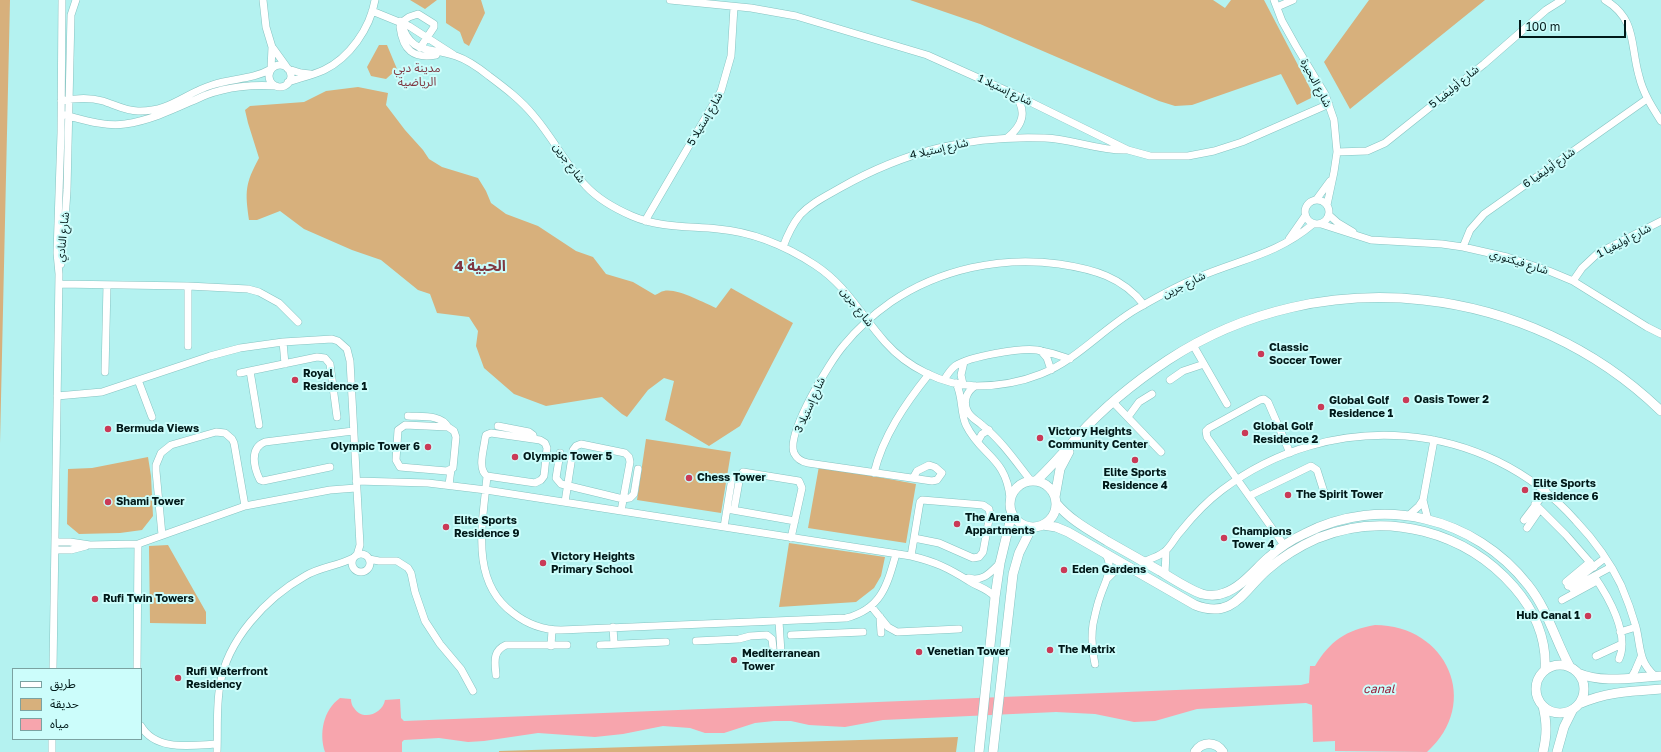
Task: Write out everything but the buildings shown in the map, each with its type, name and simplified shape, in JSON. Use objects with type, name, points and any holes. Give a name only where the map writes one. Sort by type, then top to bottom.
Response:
[{"type":"street","name":"شارع النادي","points":[[59,274],[57,253],[61,114],[62,0]]},
{"type":"street","points":[[71,15],[70,8],[72,0]]},
{"type":"street","name":"شارع النادي","points":[[59,274],[64,237],[70,99],[71,15],[76,0]]},
{"type":"street","points":[[263,0],[267,31],[272,46],[291,76],[288,82]]},
{"type":"street","points":[[61,114],[102,123],[124,124],[166,113],[206,95],[223,90],[260,85],[283,86],[288,82],[314,74],[331,66],[346,55],[360,35],[372,12],[374,0]]},
{"type":"street","name":"شارع إستيلا 1","points":[[670,0],[776,12],[796,16],[927,55],[1014,94],[1128,150],[1162,157],[1201,155],[1242,142],[1329,104]]},
{"type":"street","name":"شارع البحيرة","points":[[1274,0],[1296,46],[1329,104],[1334,120],[1336,152],[1334,172],[1327,206]]},
{"type":"street","points":[[1277,7],[1293,0]]},
{"type":"street","name":"شارع أوليفيا 5","points":[[1336,152],[1367,151],[1385,142],[1484,64],[1546,10],[1562,0]]},
{"type":"street","points":[[1605,0],[1614,5],[1626,20],[1630,30],[1639,78],[1647,99],[1661,121]]},
{"type":"street","name":"شارع إستيلا 5","points":[[645,221],[721,91],[731,56],[734,7]]},
{"type":"street","name":"شارع جرين","points":[[372,12],[401,22],[428,37],[455,56],[480,69],[516,96],[541,125],[586,187],[620,211],[645,221],[676,227],[719,229],[740,232],[783,247],[813,264],[831,277],[851,297],[892,350],[914,366],[929,374],[960,384],[975,386],[1010,383],[1030,378],[1051,370],[1070,359],[1144,305],[1198,277],[1266,253],[1285,243],[1313,224]]},
{"type":"street","points":[[418,14],[432,22],[434,27],[420,48],[408,39],[401,22],[418,14]]},
{"type":"street","points":[[401,22],[402,40],[409,51],[421,56],[444,53]]},
{"type":"street","points":[[272,46],[269,79],[276,86]]},
{"type":"street","name":"شارع جرين","points":[[420,48],[455,56]]},
{"type":"street","points":[[61,101],[80,98],[96,99],[130,110],[152,111],[177,103],[212,85],[249,78],[279,65],[301,73],[314,74]]},
{"type":"street","points":[[1007,138],[1017,130],[1022,119],[1022,106],[1014,94]]},
{"type":"street","name":"شارع أوليفيا 6","points":[[1463,247],[1470,230],[1484,214],[1647,99]]},
{"type":"street","name":"شارع إستيلا 4","points":[[783,247],[795,222],[808,208],[865,174],[902,158],[922,152],[964,143],[1007,138],[1058,138],[1109,149],[1128,150]]},
{"type":"street","name":"شارع البحيرة","points":[[1316,200],[1326,187],[1334,172]]},
{"type":"street","points":[[1320,200],[1327,206],[1329,215],[1325,222],[1321,224],[1313,224],[1307,220],[1305,216],[1305,207],[1312,201],[1320,200]]},
{"type":"street","name":"شارع فيكتوري","points":[[1329,215],[1338,223],[1361,237]]},
{"type":"street","name":"شارع جرين","points":[[1285,243],[1305,216]]},
{"type":"street","name":"شارع أوليفيا 1","points":[[1573,282],[1582,268],[1598,253],[1661,222]]},
{"type":"street","name":"شارع فيكتوري","points":[[1321,224],[1377,241],[1442,244],[1507,257],[1549,271],[1573,282],[1661,334]]},
{"type":"street","name":"شارع إستيلا 3","points":[[913,478],[804,462],[796,457],[793,448],[802,416],[826,369],[844,345],[892,302],[919,286],[958,271],[987,264],[1051,263],[1082,269],[1106,276],[1128,287],[1144,305]]},
{"type":"street","points":[[53,668],[59,274]]},
{"type":"street","points":[[58,284],[237,288],[259,292],[279,303],[298,322]]},
{"type":"street","points":[[105,372],[107,285]]},
{"type":"street","points":[[188,286],[188,346]]},
{"type":"street","points":[[1010,498],[1020,484],[1033,481],[1051,466],[1113,402],[1150,372],[1193,345],[1229,327],[1259,316],[1308,304],[1363,298],[1423,299],[1482,310],[1540,330],[1594,358],[1625,380],[1661,411]]},
{"type":"street","points":[[57,396],[102,392],[223,352],[283,342],[332,339],[338,341],[347,349],[350,361],[360,544],[365,570],[360,571],[342,564]]},
{"type":"street","points":[[283,342],[285,364]]},
{"type":"street","points":[[1193,345],[1227,404]]},
{"type":"street","points":[[944,380],[952,369],[964,362],[974,358],[1013,351],[1041,351],[1070,359]]},
{"type":"street","points":[[1041,351],[1047,358],[1051,370]]},
{"type":"street","points":[[240,373],[321,357],[328,360],[330,364],[337,417]]},
{"type":"street","points":[[964,362],[960,391],[965,424],[997,462],[1005,474],[1009,485],[1012,513],[1000,563],[995,597],[979,752]]},
{"type":"street","points":[[1170,380],[1183,371],[1204,364]]},
{"type":"street","points":[[250,371],[259,425]]},
{"type":"street","points":[[874,473],[882,447],[899,416],[929,374]]},
{"type":"street","points":[[138,380],[152,417]]},
{"type":"street","points":[[975,386],[968,393],[966,399],[967,410],[973,418],[988,430],[1006,448],[1033,481],[1048,486],[1067,516],[1142,562],[1200,593],[1219,595],[1237,587],[1284,546],[1319,526],[1349,517],[1379,513],[1408,516],[1428,520],[1466,534],[1500,556],[1528,585],[1542,605],[1561,650],[1570,667],[1578,673],[1593,678],[1658,676]]},
{"type":"street","points":[[1128,417],[1139,402],[1152,394]]},
{"type":"street","points":[[1284,546],[1207,437],[1206,431],[1208,428],[1264,399],[1268,402],[1290,453]]},
{"type":"street","points":[[1113,402],[1161,452]]},
{"type":"street","points":[[408,416],[439,419],[444,421],[448,427],[454,431],[456,437],[454,465],[451,470],[449,485]]},
{"type":"street","points":[[448,427],[405,425],[400,427],[396,460],[398,465],[402,468],[446,471],[451,470]]},
{"type":"street","points":[[498,426],[527,431],[533,435],[534,439]]},
{"type":"street","points":[[978,441],[982,434],[988,430]]},
{"type":"street","points":[[330,467],[263,481],[260,480],[258,476],[254,453],[259,445],[264,442],[353,431]]},
{"type":"street","points":[[162,535],[156,465],[161,453],[172,445],[216,432],[225,433],[229,436],[234,443],[246,506]]},
{"type":"street","points":[[488,434],[534,439],[543,441],[547,448],[543,478],[537,483],[487,476],[482,471],[485,439],[488,434]]},
{"type":"street","points":[[1165,574],[1166,552],[1179,533],[1206,504],[1237,480],[1257,467],[1290,453],[1322,443],[1367,435],[1412,436],[1434,440],[1470,450],[1504,465],[1526,477],[1546,491],[1578,523],[1605,558],[1620,584],[1636,628],[1641,657],[1649,671],[1658,676]]},
{"type":"street","points":[[1043,525],[1052,516],[1056,500],[1060,469],[1078,437]]},
{"type":"street","points":[[1408,516],[1423,500],[1434,440]]},
{"type":"street","points":[[565,502],[572,450],[581,444],[625,453],[630,459],[621,511]]},
{"type":"street","points":[[560,453],[556,478],[561,484],[623,498],[630,498],[634,494],[638,469]]},
{"type":"street","points":[[1249,496],[1311,466],[1318,470],[1324,492]]},
{"type":"street","points":[[402,468],[403,482]]},
{"type":"street","points":[[724,527],[731,509],[740,476],[743,472],[796,480],[801,483],[802,488],[791,538]]},
{"type":"street","points":[[487,476],[481,545],[485,574],[490,587],[508,610],[519,618],[530,624],[552,630],[846,618],[871,606],[886,588],[896,554]]},
{"type":"street","points":[[731,509],[732,478]]},
{"type":"street","points":[[356,481],[449,485],[531,496],[911,556],[939,564],[969,579],[981,579],[986,577],[1000,563]]},
{"type":"street","points":[[531,496],[533,483]]},
{"type":"street","points":[[56,542],[70,542],[90,545],[138,544],[246,506],[330,490],[356,488]]},
{"type":"street","points":[[1527,528],[1546,491]]},
{"type":"street","points":[[911,556],[914,538],[920,502],[924,499],[983,505],[989,509],[990,514],[983,552],[982,555],[976,558],[970,558],[939,543],[914,538]]},
{"type":"street","points":[[1423,500],[1428,520]]},
{"type":"street","points":[[1524,520],[1538,506]]},
{"type":"street","points":[[1538,506],[1592,565]]},
{"type":"street","points":[[731,509],[795,521]]},
{"type":"street","points":[[1012,513],[1020,523],[1032,527],[1043,525],[1063,529],[1195,605],[1211,609],[1229,607],[1241,599],[1258,579],[1276,563],[1299,548],[1319,538],[1367,526],[1400,527],[1422,531],[1448,539],[1469,550],[1493,566],[1514,587],[1526,603],[1539,628],[1545,651],[1545,670]]},
{"type":"street","points":[[993,752],[1013,574],[1019,553],[1032,527]]},
{"type":"street","points":[[137,668],[138,544]]},
{"type":"street","points":[[56,550],[71,550],[90,545]]},
{"type":"street","points":[[1142,562],[1166,552]]},
{"type":"street","points":[[1095,664],[1092,651],[1093,624],[1099,599],[1108,578],[1110,565],[1105,553]]},
{"type":"street","points":[[353,567],[363,558]]},
{"type":"street","points":[[217,752],[219,693],[223,672],[228,659],[243,633],[264,608],[288,586],[314,571],[363,558],[379,561],[397,561],[408,568],[411,573],[415,592],[425,621],[440,644],[461,669],[473,691]]},
{"type":"street","points":[[1595,578],[1568,585],[1592,565],[1605,558]]},
{"type":"street","points":[[1108,578],[1117,569],[1130,567]]},
{"type":"street","points":[[1562,600],[1611,567]]},
{"type":"street","points":[[964,577],[967,580],[985,588],[995,597]]},
{"type":"street","points":[[1595,578],[1613,608],[1622,644],[1619,659]]},
{"type":"street","points":[[871,606],[891,629],[897,632],[959,629]]},
{"type":"street","points":[[880,616],[881,633]]},
{"type":"street","points":[[807,619],[807,634]]},
{"type":"street","points":[[779,621],[782,653]]},
{"type":"street","points":[[747,622],[747,637]]},
{"type":"street","points":[[613,627],[614,644]]},
{"type":"street","points":[[1620,632],[1636,628]]},
{"type":"street","points":[[551,646],[552,630]]},
{"type":"street","points":[[791,635],[863,632]]},
{"type":"street","points":[[696,640],[738,639],[767,635],[772,639],[773,648]]},
{"type":"street","points":[[600,645],[666,642]]},
{"type":"street","points":[[1596,656],[1622,644]]},
{"type":"street","points":[[496,675],[495,655],[502,647],[509,645],[567,646]]},
{"type":"street","points":[[1631,678],[1639,664],[1641,657]]},
{"type":"street","points":[[1543,752],[1547,735],[1547,725],[1543,706],[1537,696],[1536,684],[1545,670],[1557,665],[1570,667]]},
{"type":"street","points":[[1557,752],[1564,727],[1584,692],[1584,685],[1578,673]]},
{"type":"street","points":[[1543,706],[1549,711],[1557,713],[1565,712],[1600,695],[1661,689]]},
{"type":"street","points":[[142,727],[148,735],[154,739],[168,744],[217,744]]},
{"type":"street","points":[[52,740],[52,752]]},
{"type":"street","points":[[1195,751],[1205,744],[1210,743],[1219,747],[1223,752]]},
{"type":"green space","points":[[0,0],[10,0],[0,443]]},
{"type":"green space","points":[[410,0],[437,0],[425,9]]},
{"type":"green space","points":[[446,0],[481,0],[485,13],[469,46],[464,43],[460,32],[446,23]]},
{"type":"green space","points":[[910,0],[1213,0],[1225,8],[1231,0],[1264,0],[1311,90],[1311,98],[1297,105],[1281,74],[1192,105],[1175,106],[1159,101],[980,24]]},
{"type":"green space","points":[[1369,0],[1485,0],[1350,109],[1324,62]]},
{"type":"green space","points":[[379,45],[387,45],[397,69],[386,79],[371,76],[367,67]]},
{"type":"green space","points":[[358,87],[388,93],[386,105],[429,159],[442,167],[478,178],[491,203],[506,214],[538,226],[576,251],[593,257],[606,274],[633,282],[655,295],[663,291],[676,292],[690,296],[716,308],[731,288],[793,323],[740,426],[709,446],[665,420],[674,381],[664,378],[648,390],[627,417],[602,397],[546,406],[514,394],[484,368],[476,346],[478,331],[469,317],[437,313],[430,294],[418,290],[381,260],[352,250],[304,229],[280,211],[257,220],[249,220],[247,188],[259,158],[245,110],[250,106],[304,102],[326,91]]},
{"type":"green space","points":[[646,439],[731,452],[721,513],[637,500]]},
{"type":"green space","points":[[148,457],[151,476],[153,516],[142,530],[120,533],[79,534],[67,524],[68,469],[92,468]]},
{"type":"green space","points":[[819,466],[916,484],[906,543],[808,528]]},
{"type":"green space","points":[[789,543],[885,557],[881,576],[874,588],[856,602],[779,607]]},
{"type":"green space","points":[[168,545],[206,612],[206,624],[150,623],[149,546]]},
{"type":"green space","points":[[958,737],[956,752],[499,752],[499,751]]},
{"type":"water","name":"canal","points":[[1375,625],[1400,628],[1421,638],[1438,652],[1449,670],[1454,690],[1452,711],[1444,732],[1427,752],[1335,751],[1335,741],[1313,742],[1312,705],[1306,703],[1197,709],[1155,721],[1134,722],[1095,714],[1056,712],[883,720],[845,727],[809,725],[791,721],[774,721],[755,723],[724,733],[705,733],[690,728],[663,726],[623,734],[595,737],[538,733],[468,742],[439,738],[404,740],[402,742],[402,752],[325,752],[322,738],[326,716],[334,703],[340,698],[351,699],[351,703],[358,712],[367,715],[381,709],[385,700],[400,699],[401,718],[404,721],[1301,685],[1309,683],[1310,666],[1315,666],[1333,643],[1356,630]]},
{"type":"place","name":"Classic Soccer Tower","points":[[1261,354]]},
{"type":"place","name":"Royal Residence 1","points":[[295,380]]},
{"type":"place","name":"Oasis Tower 2","points":[[1406,400]]},
{"type":"place","name":"Global Golf Residence 1","points":[[1321,407]]},
{"type":"place","name":"Bermuda Views","points":[[108,429]]},
{"type":"place","name":"Global Golf Residence 2","points":[[1245,433]]},
{"type":"place","name":"Victory Heights Community Center","points":[[1040,438]]},
{"type":"place","name":"Olympic Tower 6","points":[[428,447]]},
{"type":"place","name":"Olympic Tower 5","points":[[515,457]]},
{"type":"place","name":"Elite Sports Residence 4","points":[[1135,460]]},
{"type":"place","name":"Chess Tower","points":[[689,478]]},
{"type":"place","name":"Elite Sports Residence 6","points":[[1525,490]]},
{"type":"place","name":"The Spirit Tower","points":[[1288,495]]},
{"type":"place","name":"Shami Tower","points":[[108,502]]},
{"type":"place","name":"The Arena Appartments","points":[[957,524]]},
{"type":"place","name":"Elite Sports Residence 9","points":[[446,527]]},
{"type":"place","name":"Champions Tower 4","points":[[1224,538]]},
{"type":"place","name":"Victory Heights Primary School","points":[[543,563]]},
{"type":"place","name":"Eden Gardens","points":[[1064,570]]},
{"type":"place","name":"Rufi Twin Towers","points":[[95,599]]},
{"type":"place","name":"Hub Canal 1","points":[[1588,616]]},
{"type":"place","name":"The Matrix","points":[[1050,650]]},
{"type":"place","name":"Venetian Tower","points":[[919,652]]},
{"type":"place","name":"Mediterranean Tower","points":[[734,660]]},
{"type":"place","name":"Rufi Waterfront Residency","points":[[178,678]]},
{"type":"district","name":"مدينة دبي الرياضية","points":[[417,75]]},
{"type":"district","name":"الحبية 4","points":[[480,266]]}]
